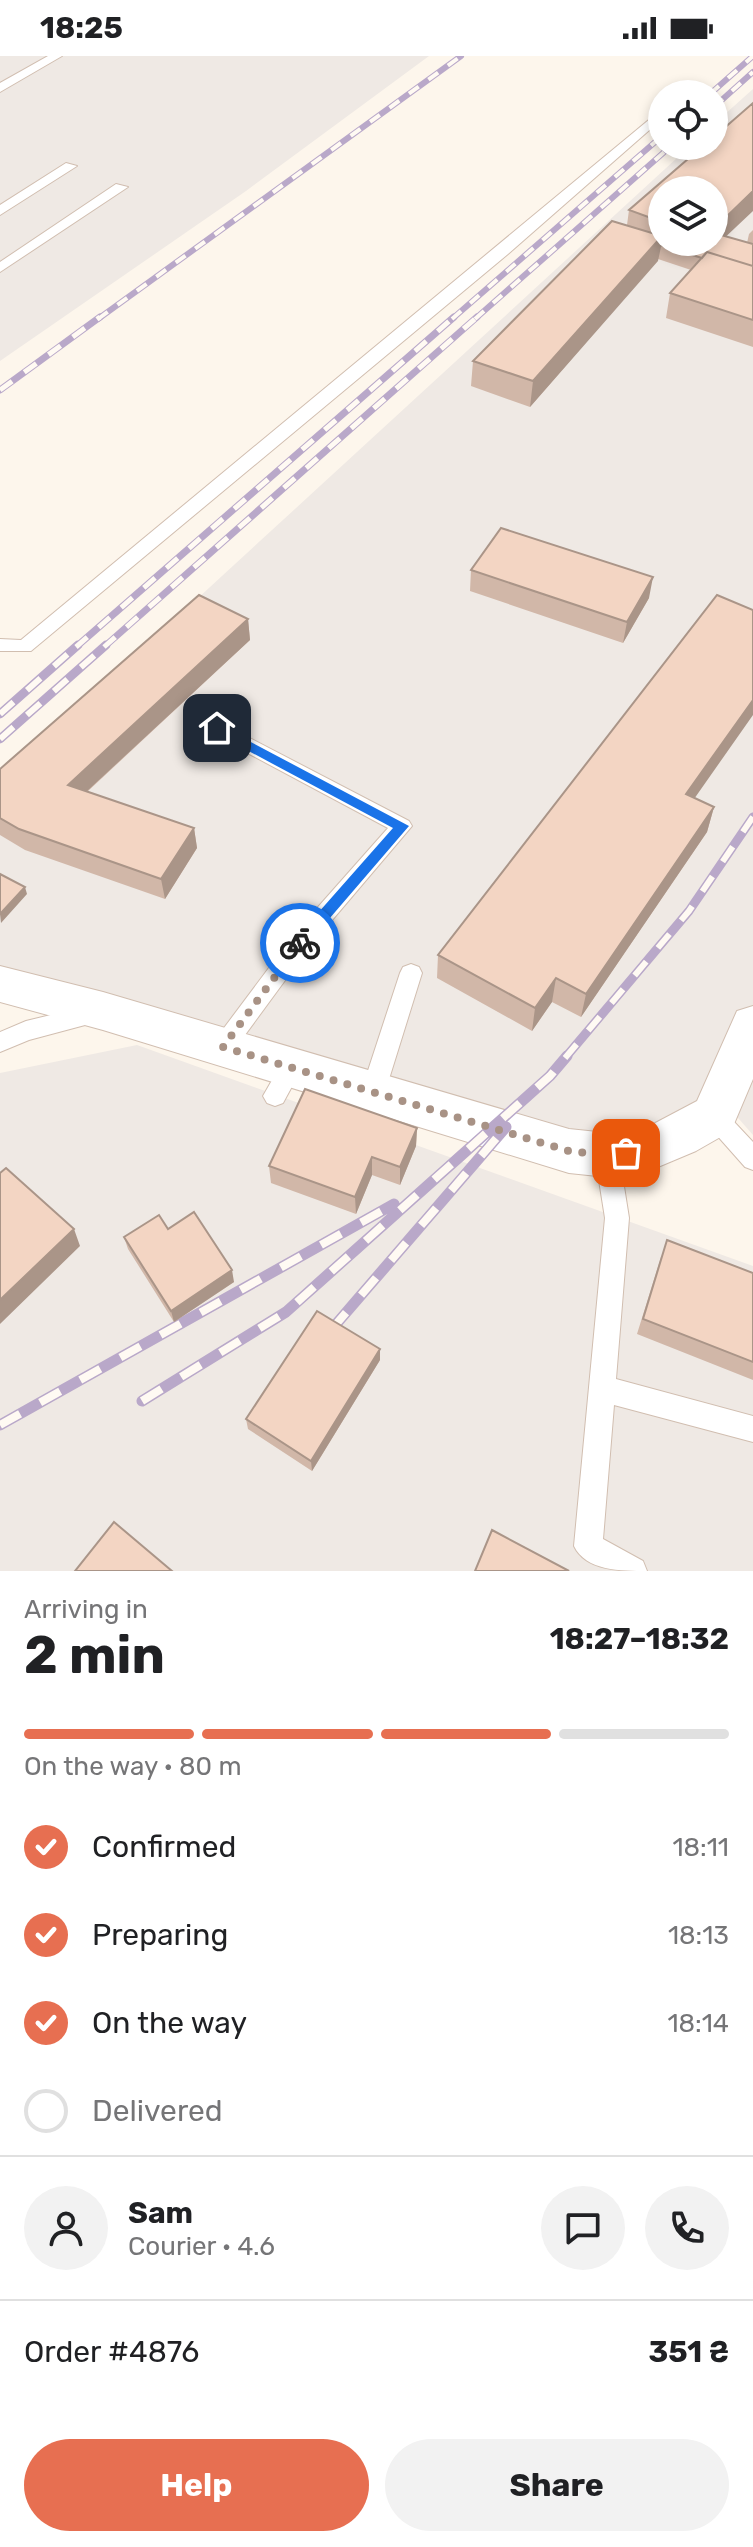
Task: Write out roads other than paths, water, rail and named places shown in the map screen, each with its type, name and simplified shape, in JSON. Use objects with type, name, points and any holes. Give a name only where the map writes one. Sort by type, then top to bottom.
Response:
[{"type":"street","points":[[0,984],[223,1047],[283,1082],[373,1092],[569,1151],[607,1155],[646,1150],[714,1116],[753,1025]]},
{"type":"lane","points":[[0,88],[56,56]]},
{"type":"lane","points":[[0,645],[25,647],[503,251],[648,125]]},
{"type":"lane","points":[[0,211],[71,166]]},
{"type":"lane","points":[[0,268],[121,187]]},
{"type":"lane","points":[[217,728],[402,826],[303,939],[223,1047]]},
{"type":"lane","points":[[373,1092],[411,973]]},
{"type":"lane","points":[[0,1042],[26,1031],[103,1011]]},
{"type":"lane","points":[[714,1116],[753,1159]]},
{"type":"lane","points":[[607,1155],[617,1218],[588,1546],[633,1571]]},
{"type":"lane","points":[[602,1389],[753,1429]]},
{"type":"railway","points":[[98,319],[461,56]]},
{"type":"railway","points":[[726,80],[753,56]]},
{"type":"railway","points":[[728,94],[753,72]]},
{"type":"railway","points":[[452,319],[648,148]]},
{"type":"railway","points":[[475,319],[655,160]]},
{"type":"railway","points":[[0,390],[100,317]]},
{"type":"railway","points":[[76,647],[454,317]]},
{"type":"railway","points":[[104,647],[477,317]]},
{"type":"railway","points":[[0,714],[78,645]]},
{"type":"railway","points":[[0,739],[106,645]]},
{"type":"railway","points":[[565,1058],[689,911],[753,817]]},
{"type":"railway","points":[[142,1401],[286,1312],[550,1076],[567,1056]]},
{"type":"railway","points":[[331,1330],[506,1127]]},
{"type":"railway","points":[[0,1425],[394,1204]]}]
